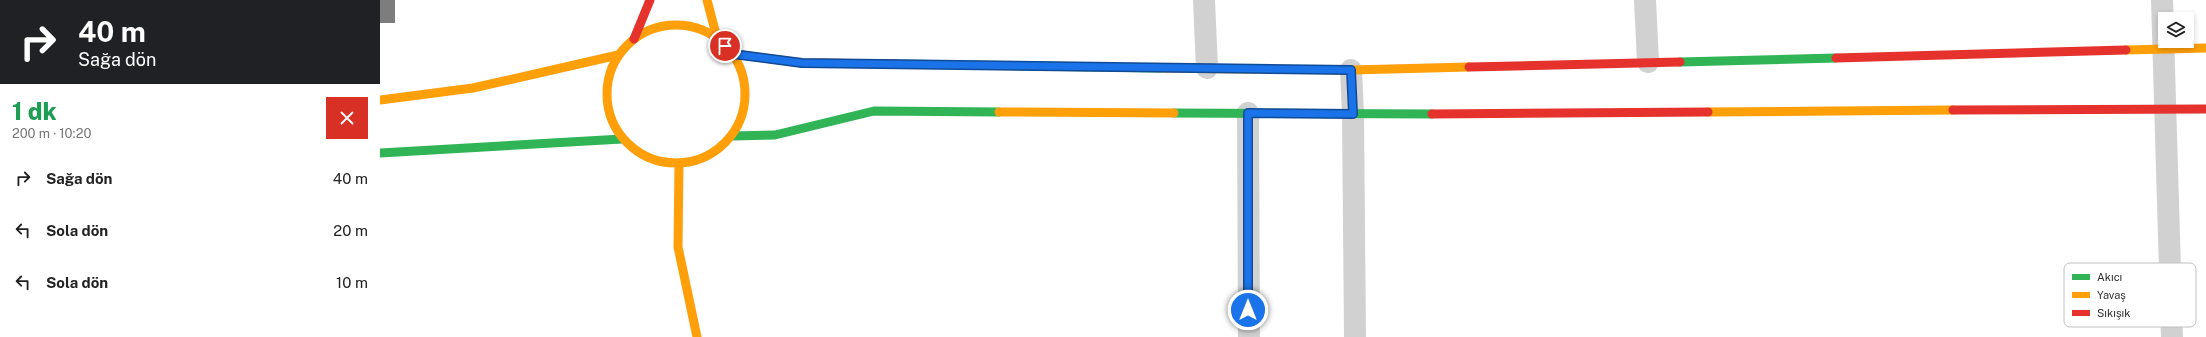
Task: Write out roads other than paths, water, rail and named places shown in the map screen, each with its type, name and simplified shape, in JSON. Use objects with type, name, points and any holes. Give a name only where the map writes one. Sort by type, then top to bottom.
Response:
[{"type":"street","points":[[634,39],[650,0]]},
{"type":"street","points":[[707,0],[717,38]]},
{"type":"street","points":[[1204,0],[1208,68]]},
{"type":"street","points":[[1645,0],[1648,62]]},
{"type":"street","points":[[2162,0],[2169,263]]},
{"type":"street","points":[[676,25],[698,28],[717,38],[733,54],[742,73],[745,95],[742,116],[732,136],[711,153],[699,160],[679,164],[658,161],[639,154],[622,139],[611,120],[607,98],[609,76],[618,55],[634,39],[653,28],[676,25]]},
{"type":"street","points":[[733,54],[802,63],[1351,70],[2206,48]]},
{"type":"street","points":[[380,100],[473,88],[618,55]]},
{"type":"street","points":[[1351,70],[1353,114],[1355,337]]},
{"type":"street","points":[[732,136],[775,135],[874,111],[1353,114],[2206,109]]},
{"type":"street","points":[[1248,113],[1249,337]]},
{"type":"street","points":[[380,153],[434,152],[622,139]]},
{"type":"street","points":[[679,164],[678,248],[697,337]]},
{"type":"street","points":[[2172,327],[2172,337]]}]
